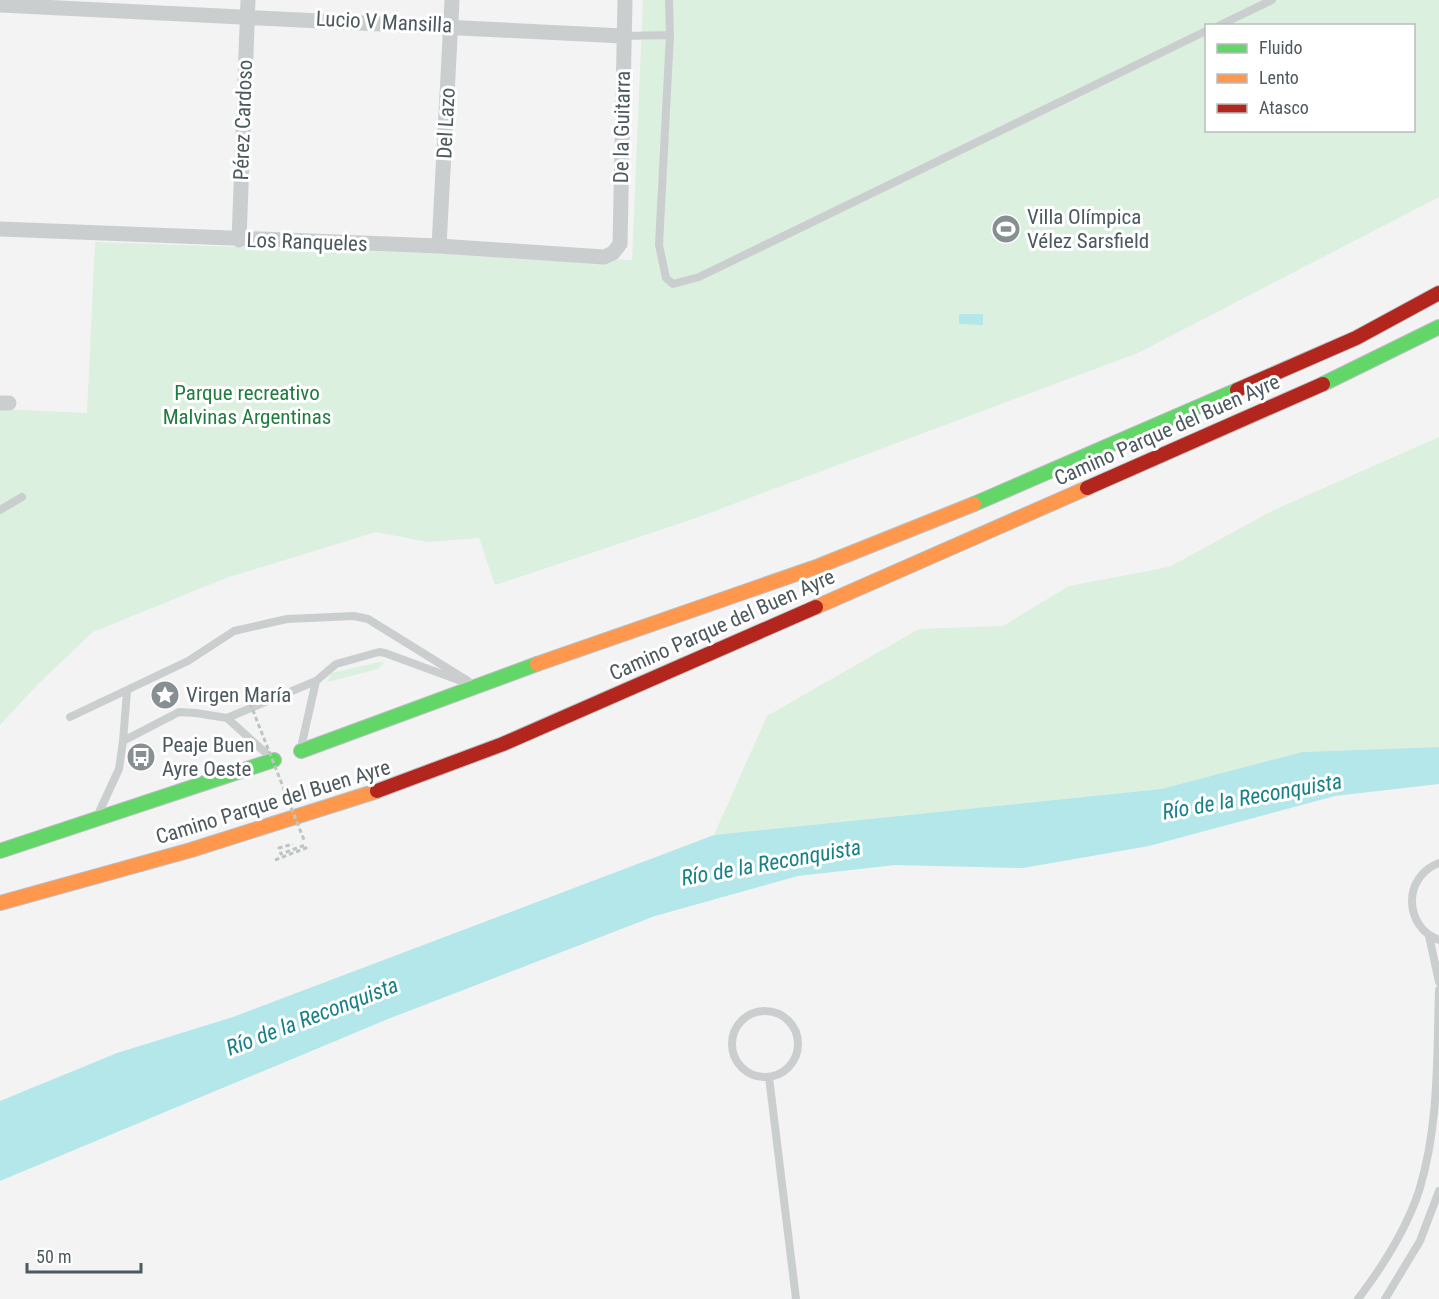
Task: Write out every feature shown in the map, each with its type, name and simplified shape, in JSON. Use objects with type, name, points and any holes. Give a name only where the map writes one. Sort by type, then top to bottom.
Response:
[{"type":"highway","name":"Camino Parque del Buen Ayre","points":[[301,751],[819,566],[976,503],[1356,338],[1439,293]]},
{"type":"highway","name":"Camino Parque del Buen Ayre","points":[[0,903],[305,817],[416,779],[590,706],[1302,394],[1439,327]]},
{"type":"highway","name":"Camino Parque del Buen Ayre","points":[[0,851],[274,760]]},
{"type":"street","name":"Del Lazo","points":[[439,246],[452,0]]},
{"type":"street","name":"De la Guitarra","points":[[613,253],[620,244],[625,0]]},
{"type":"street","name":"Lucio V Mansilla","points":[[0,4],[248,8],[451,25],[623,36]]},
{"type":"street","name":"Pérez Cardoso","points":[[239,240],[248,8]]},
{"type":"street","name":"Los Ranqueles","points":[[0,229],[439,246],[604,258],[613,253]]},
{"type":"lane","points":[[669,0],[670,35],[659,245],[666,278],[673,284],[699,277],[1205,31]]},
{"type":"lane","points":[[1222,24],[1272,0]]},
{"type":"lane","points":[[623,36],[670,35]]},
{"type":"lane","points":[[0,510],[22,497]]},
{"type":"lane","points":[[70,717],[188,661],[234,631],[286,619],[354,616],[368,619],[476,687]]},
{"type":"lane","points":[[123,741],[179,712],[227,718],[316,681],[336,664],[379,652],[476,687]]},
{"type":"lane","points":[[301,751],[316,681]]},
{"type":"lane","points":[[95,820],[119,769],[127,691]]},
{"type":"lane","points":[[227,718],[274,760]]},
{"type":"lane","points":[[1439,863],[1421,875],[1412,889],[1410,906],[1418,924],[1429,936],[1439,940]]},
{"type":"lane","points":[[1429,936],[1439,982]]},
{"type":"lane","points":[[1358,1299],[1392,1249],[1419,1191],[1434,1121],[1439,990]]},
{"type":"lane","points":[[761,1010],[784,1016],[792,1024],[797,1034],[799,1046],[790,1067],[769,1077],[748,1073],[734,1058],[732,1048],[736,1027],[742,1019],[761,1010]]},
{"type":"lane","points":[[769,1077],[796,1299]]},
{"type":"lane","points":[[1385,1299],[1420,1241],[1439,1191]]},
{"type":"path","points":[[250,703],[304,840],[279,848],[281,854],[305,845],[306,848],[276,860]]},
{"type":"green space","name":"Parque recreativo Malvinas Argentinas","points":[[643,0],[1439,0],[1439,197],[1138,353],[696,518],[495,585],[479,538],[428,542],[376,532],[226,578],[93,632],[39,683],[0,725],[0,409],[87,413],[95,242],[632,260]]},
{"type":"green space","points":[[1439,437],[1439,747],[1302,752],[1161,789],[714,835],[767,716],[919,629],[1003,626],[1069,586],[1169,567],[1274,510]]},
{"type":"green space","points":[[379,662],[384,663],[378,669],[327,682],[332,673]]},
{"type":"water","points":[[959,314],[983,314],[983,325],[959,324]]},
{"type":"water","name":"Río de la Reconquista","points":[[1439,747],[1439,784],[1335,796],[1149,846],[1023,868],[895,865],[798,876],[655,916],[388,1019],[0,1181],[0,1101],[117,1053],[233,1017],[714,835],[1161,789],[1302,752]]},
{"type":"traffic: fast","points":[[1323,384],[1439,327]]},
{"type":"traffic: fast","points":[[974,504],[1237,390]]},
{"type":"traffic: fast","points":[[301,751],[537,664]]},
{"type":"traffic: fast","points":[[0,851],[274,760]]},
{"type":"traffic: slow","points":[[816,607],[1087,488]]},
{"type":"traffic: slow","points":[[537,664],[819,566],[974,504]]},
{"type":"traffic: slow","points":[[0,903],[191,850],[377,791]]},
{"type":"traffic: jam","points":[[1237,390],[1356,338],[1439,293]]},
{"type":"traffic: jam","points":[[1087,488],[1323,384]]},
{"type":"traffic: jam","points":[[377,791],[503,744],[816,607]]},
{"type":"place","name":"Villa Olímpica Vélez Sarsfield","points":[[1006,229]]},
{"type":"place","name":"Virgen María","points":[[165,695]]},
{"type":"place","name":"Peaje Buen Ayre Oeste","points":[[141,757]]}]
